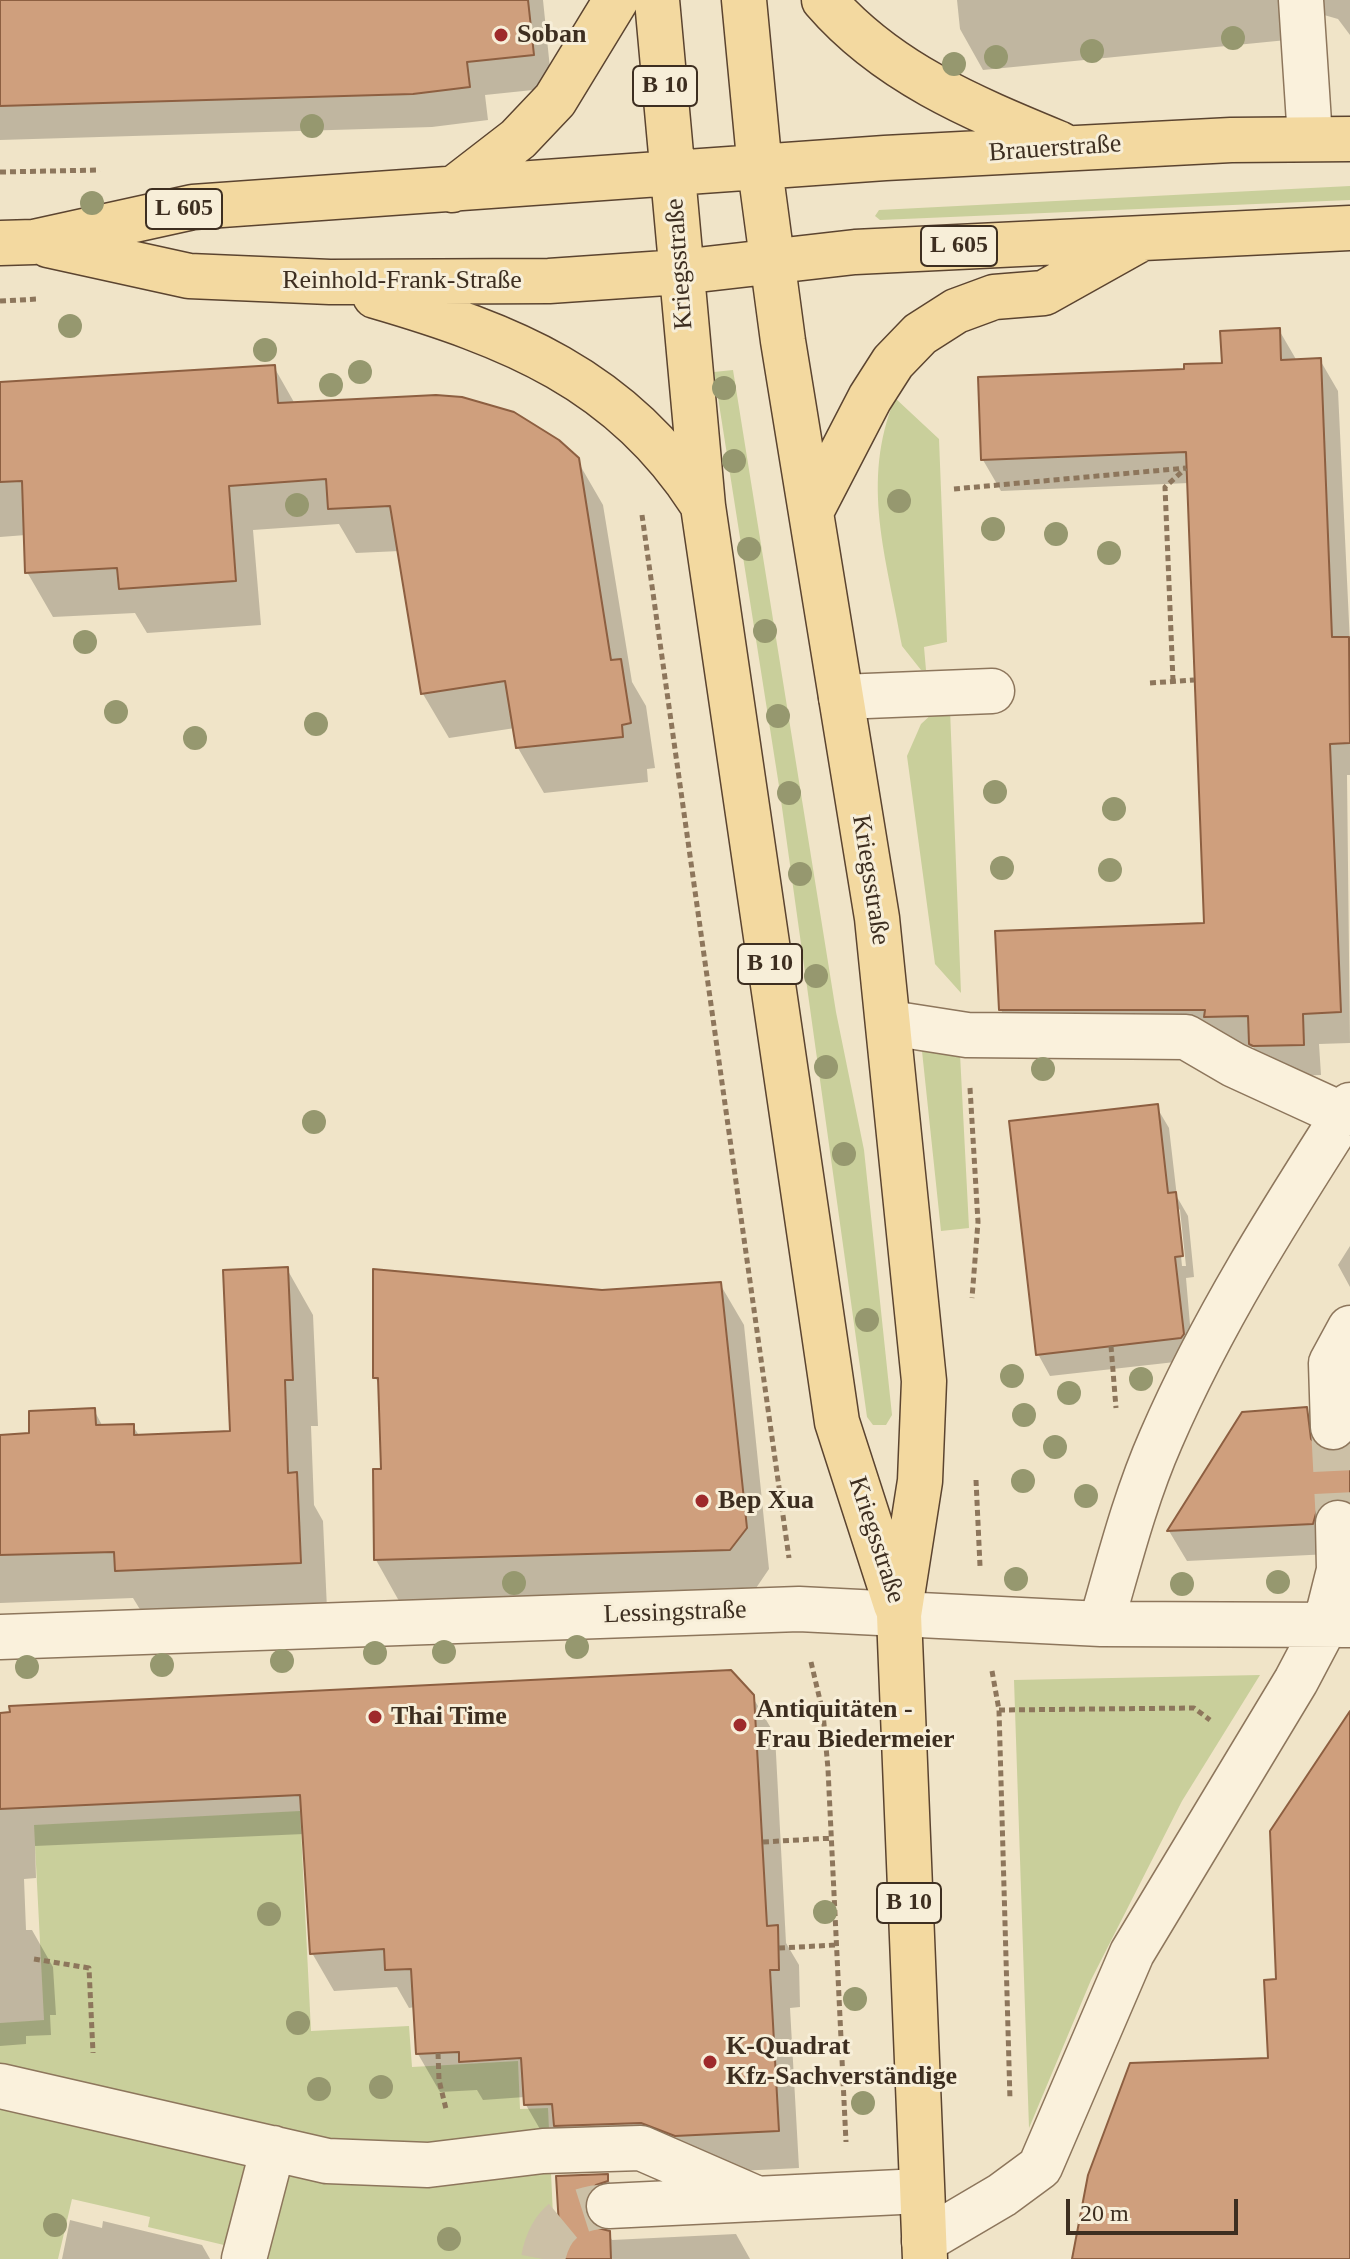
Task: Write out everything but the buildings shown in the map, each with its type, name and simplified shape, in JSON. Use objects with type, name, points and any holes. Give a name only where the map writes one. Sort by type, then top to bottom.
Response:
[{"type":"main road","points":[[452,190],[518,139],[555,100],[616,0]]},
{"type":"main road","name":"Kriegsstraße","points":[[657,0],[703,506],[837,1422],[899,1615]]},
{"type":"main road","name":"Kriegsstraße","points":[[744,0],[760,169],[790,389],[813,508],[890,1023],[924,1381],[920,1481],[899,1615]]},
{"type":"main road","points":[[824,0],[870,47],[946,96],[1074,149]]},
{"type":"main road","name":"Brauerstraße","points":[[760,169],[885,158],[1330,139]]},
{"type":"main road","name":"Reinhold-Frank-Straße","points":[[17,242],[193,207],[673,172],[760,169]]},
{"type":"main road","name":"L 605","points":[[772,261],[855,252],[1350,228]]},
{"type":"main road","points":[[813,508],[870,398],[893,362],[920,334],[956,311],[994,297],[1044,293],[1146,236]]},
{"type":"main road","name":"Reinhold-Frank-Straße","points":[[17,242],[189,276],[330,282],[549,281],[680,272],[772,261]]},
{"type":"main road","points":[[330,282],[461,321],[528,351],[575,379],[623,409],[652,436],[673,460],[703,506]]},
{"type":"main road","name":"B 10","points":[[899,1615],[925,2250]]},
{"type":"street","points":[[1312,7],[1330,139]]},
{"type":"street","points":[[841,697],[992,691]]},
{"type":"street","points":[[890,1023],[980,1036],[1186,1037],[1234,1065],[1348,1102],[1255,1256],[1195,1367],[1160,1441],[1127,1533],[1101,1624]]},
{"type":"street","points":[[1333,1427],[1331,1363],[1350,1328]]},
{"type":"street","points":[[925,2250],[1040,2167],[1132,1953],[1253,1750],[1338,1626],[1338,1523]]},
{"type":"street","name":"Lessingstraße","points":[[0,1637],[799,1609],[1101,1624],[1338,1626]]},
{"type":"street","points":[[0,2086],[327,2161],[385,2166],[428,2165],[586,2148],[641,2148],[758,2199]]},
{"type":"street","points":[[244,2259],[273,2148]]},
{"type":"street","points":[[609,2206],[921,2191]]},
{"type":"path","points":[[0,172],[100,170]]},
{"type":"path","points":[[954,489],[1186,468],[1165,487],[1173,681]]},
{"type":"path","points":[[641,506],[752,1281],[783,1530],[823,1713],[832,1838],[848,2194]]},
{"type":"path","points":[[1150,683],[1194,680]]},
{"type":"path","points":[[999,1710],[1194,1708],[1253,1750]]},
{"type":"path","points":[[763,1842],[832,1838]]},
{"type":"path","points":[[779,1948],[836,1945]]},
{"type":"path","points":[[34,1959],[89,1968],[96,2106]]},
{"type":"green space","points":[[1350,186],[1350,200],[880,220],[875,216],[879,210]]},
{"type":"green space","points":[[733,370],[836,1012],[864,1150],[892,1415],[886,1425],[873,1425],[867,1417],[779,786],[714,372]]},
{"type":"green space","points":[[895,398],[939,439],[947,642],[924,647],[926,670],[921,670],[902,646],[880,521],[879,460]]},
{"type":"green space","points":[[950,709],[961,993],[935,964],[907,756],[921,724],[934,712]]},
{"type":"green space","points":[[948,1042],[960,1054],[969,1228],[941,1231],[922,1051]]},
{"type":"green space","points":[[1260,1675],[1182,1801],[1091,1980],[1029,2128],[1014,1680]]},
{"type":"green space","points":[[300,1811],[311,2031],[409,2026],[412,2067],[518,2061],[520,2109],[548,2108],[555,2259],[221,2259],[224,2245],[148,2227],[150,2217],[72,2199],[58,2259],[0,2259],[0,2023],[44,2020],[34,1825]]},
{"type":"tunnel","points":[[1333,1427],[1338,1523]]},
{"type":"tunnel","points":[[543,2259],[551,2235],[565,2219],[584,2210],[609,2206]]},
{"type":"place","name":"Soban","points":[[501,35]]},
{"type":"place","name":"Bep Xua","points":[[702,1501]]},
{"type":"place","name":"Thai Time","points":[[375,1717]]},
{"type":"place","name":"Antiquitäten - Frau Biedermeier","points":[[740,1725]]},
{"type":"place","name":"K-Quadrat Kfz-Sachverständige","points":[[710,2062]]}]
